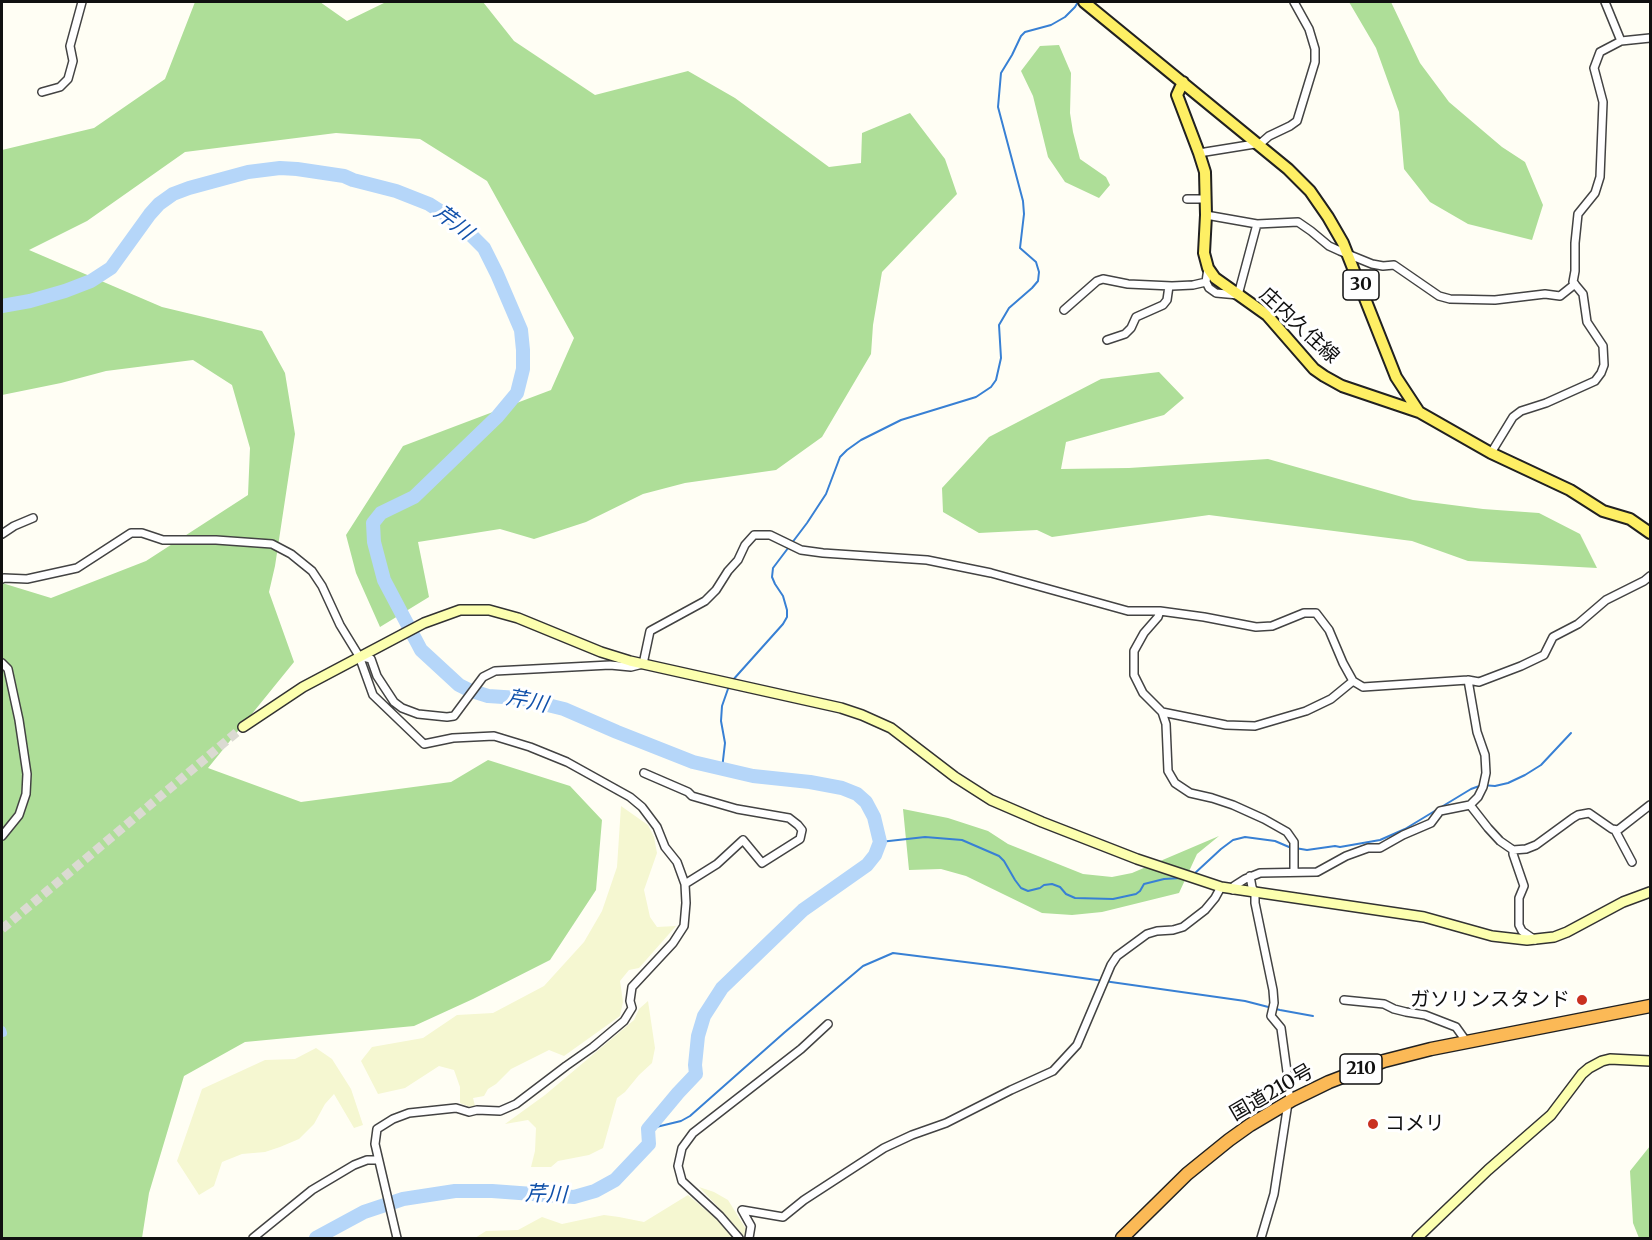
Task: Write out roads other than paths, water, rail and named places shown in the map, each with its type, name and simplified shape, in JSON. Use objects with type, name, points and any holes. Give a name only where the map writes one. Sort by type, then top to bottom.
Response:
[{"type":"highway","name":"国道210号","points":[[1122,1239],[1156,1203],[1205,1159],[1250,1125],[1318,1087],[1408,1054],[1650,1006]]},
{"type":"main road","name":"庄内久住線","points":[[1089,3],[1288,169],[1310,191],[1328,217],[1348,254],[1396,377],[1419,412]]},
{"type":"main road","points":[[1183,82],[1177,96],[1205,172],[1204,253],[1208,268]]},
{"type":"main road","name":"庄内久住線","points":[[1208,268],[1215,278],[1267,315],[1314,369],[1324,376],[1342,386],[1419,412],[1491,453],[1570,490],[1603,512],[1630,519],[1650,533]]},
{"type":"street","points":[[42,92],[60,87],[68,79],[74,61],[70,46],[82,2]]},
{"type":"street","points":[[1199,153],[1258,144],[1297,121],[1316,62],[1309,29],[1294,2]]},
{"type":"street","points":[[1605,2],[1621,41]]},
{"type":"street","points":[[1491,453],[1513,417],[1521,411],[1546,404],[1595,381],[1601,373],[1604,365],[1603,346],[1587,321],[1583,294],[1573,282],[1578,214],[1595,193],[1600,177],[1603,102],[1594,68],[1600,52],[1621,41],[1650,38]]},
{"type":"street","points":[[1187,199],[1205,199]]},
{"type":"street","points":[[1206,215],[1257,224],[1298,222],[1329,246],[1372,264],[1394,265],[1439,296],[1450,299],[1495,300],[1545,294],[1560,296],[1575,284]]},
{"type":"street","points":[[1208,268],[1206,282],[1209,288],[1216,293],[1238,294],[1257,224]]},
{"type":"street","points":[[1064,310],[1097,281],[1103,279],[1128,284],[1169,286],[1206,282]]},
{"type":"street","points":[[1107,340],[1125,334],[1136,317],[1163,304],[1167,300],[1169,286]]},
{"type":"street","points":[[2,534],[33,518]]},
{"type":"street","points":[[2,578],[27,579],[77,568],[131,533],[142,533],[163,540],[216,540],[272,544],[291,554],[312,571],[322,586],[340,625],[364,654],[371,659],[377,676],[394,702],[418,714],[454,716],[483,677],[495,671],[643,664]]},
{"type":"street","points":[[643,664],[650,631],[705,602],[738,560],[754,535],[770,535],[801,550],[927,560],[991,573],[1128,611],[1160,611],[1204,616],[1256,627],[1272,626],[1304,612],[1316,613],[1329,630],[1353,681],[1363,687],[1468,680],[1479,682],[1544,655],[1554,637],[1578,624],[1606,600],[1650,576]]},
{"type":"street","points":[[243,727],[303,687],[424,623],[460,610],[497,611],[601,652],[643,664],[854,712],[880,723],[908,740],[955,777],[991,800],[1137,859],[1216,886],[1424,917],[1492,936],[1535,940],[1567,932],[1623,902],[1650,892]]},
{"type":"street","points":[[1160,611],[1134,651],[1134,675],[1143,693],[1162,712],[1166,724],[1168,771],[1175,783],[1190,793],[1212,798],[1251,813],[1287,832],[1294,842],[1294,872]]},
{"type":"street","points":[[364,654],[373,695],[424,744],[453,738],[494,736],[567,762],[630,797],[642,807],[657,828],[665,848],[677,862],[685,884],[684,926],[673,943],[632,987],[632,1008],[624,1021],[593,1047],[507,1109],[469,1112],[456,1108],[409,1113],[377,1129],[375,1144],[397,1236]]},
{"type":"street","points":[[2,663],[8,669],[27,774],[26,794],[20,815],[2,836]]},
{"type":"street","points":[[1233,890],[1234,886],[1260,873],[1317,872],[1346,856],[1368,848],[1380,848],[1431,823],[1440,811],[1470,805],[1478,797],[1483,787],[1486,773],[1485,755],[1477,732],[1468,680]]},
{"type":"street","points":[[1162,712],[1226,725],[1256,726],[1306,711],[1330,699],[1353,681]]},
{"type":"street","points":[[644,773],[688,792],[692,796],[737,809],[789,818],[802,830],[800,839],[762,863],[743,840],[717,864],[685,884]]},
{"type":"street","points":[[1470,805],[1500,841],[1513,850],[1536,845],[1578,815],[1589,813],[1615,830],[1632,862]]},
{"type":"street","points":[[1615,830],[1650,805]]},
{"type":"street","points":[[1513,850],[1524,886],[1519,897],[1519,925],[1522,931],[1535,940]]},
{"type":"street","points":[[1250,876],[1273,990],[1274,1003],[1271,1016],[1281,1029],[1290,1102],[1274,1194],[1261,1239]]},
{"type":"street","points":[[749,1239],[751,1226],[742,1210],[783,1217],[804,1200],[884,1148],[946,1123],[1053,1071],[1077,1045],[1117,956],[1147,934],[1183,927],[1215,898],[1216,886]]},
{"type":"street","points":[[1344,1000],[1384,1004],[1394,1009],[1443,1021],[1456,1027],[1466,1041]]},
{"type":"street","points":[[739,1239],[720,1216],[682,1181],[678,1166],[682,1148],[693,1133],[801,1049],[828,1024]]},
{"type":"street","points":[[1418,1239],[1494,1164],[1551,1115],[1582,1074],[1595,1064],[1610,1059],[1650,1060]]},
{"type":"street","points":[[253,1239],[312,1190],[354,1165],[367,1160],[378,1160]]},
{"type":"waterway","points":[[732,681],[787,617],[783,596],[772,577],[773,568],[826,494],[840,457],[861,440],[901,420],[976,397],[991,387],[996,380],[1001,358],[999,325],[1009,308],[1038,281],[1039,272],[1036,262],[1020,248],[1024,214],[1023,201],[998,107],[1001,73],[1025,32],[1051,25],[1065,17],[1078,2]]},
{"type":"waterway","name":"芹川","points":[[2,306],[30,301],[91,281],[111,268],[150,214],[173,194],[248,172],[280,168],[344,176],[396,191],[429,204],[460,224],[484,248],[521,330],[523,369],[517,393],[497,417],[414,497],[381,513],[373,523],[374,542],[384,580],[421,650],[459,685],[469,690],[488,696],[519,698],[564,709],[693,762],[753,776],[842,788],[857,794],[866,802],[874,817],[880,842],[875,855],[867,865],[803,910],[722,988],[704,1016],[698,1036],[696,1074],[648,1129],[649,1144],[615,1180],[595,1191],[574,1197],[492,1191],[455,1191],[403,1199],[364,1212],[316,1238]]},
{"type":"waterway","points":[[722,769],[725,743],[721,721],[722,706],[729,686]]},
{"type":"waterway","points":[[1194,874],[1233,840],[1245,837],[1275,841],[1289,847],[1307,850],[1380,840],[1405,829],[1471,789],[1482,785],[1495,786],[1508,783],[1525,775],[1541,765],[1571,733]]},
{"type":"waterway","points":[[880,842],[925,837],[962,840],[999,856],[1021,888],[1028,891],[1052,884],[1075,898],[1113,899],[1136,894],[1144,884],[1181,878]]},
{"type":"waterway","points":[[648,1129],[681,1121],[690,1116],[863,966],[893,953],[1245,1001],[1313,1016]]},
{"type":"tunnel","points":[[2,929],[243,727]]},
{"type":"place","name":"ガソリンスタンド","points":[[1582,1000]]},
{"type":"place","name":"コメリ","points":[[1373,1124]]}]
